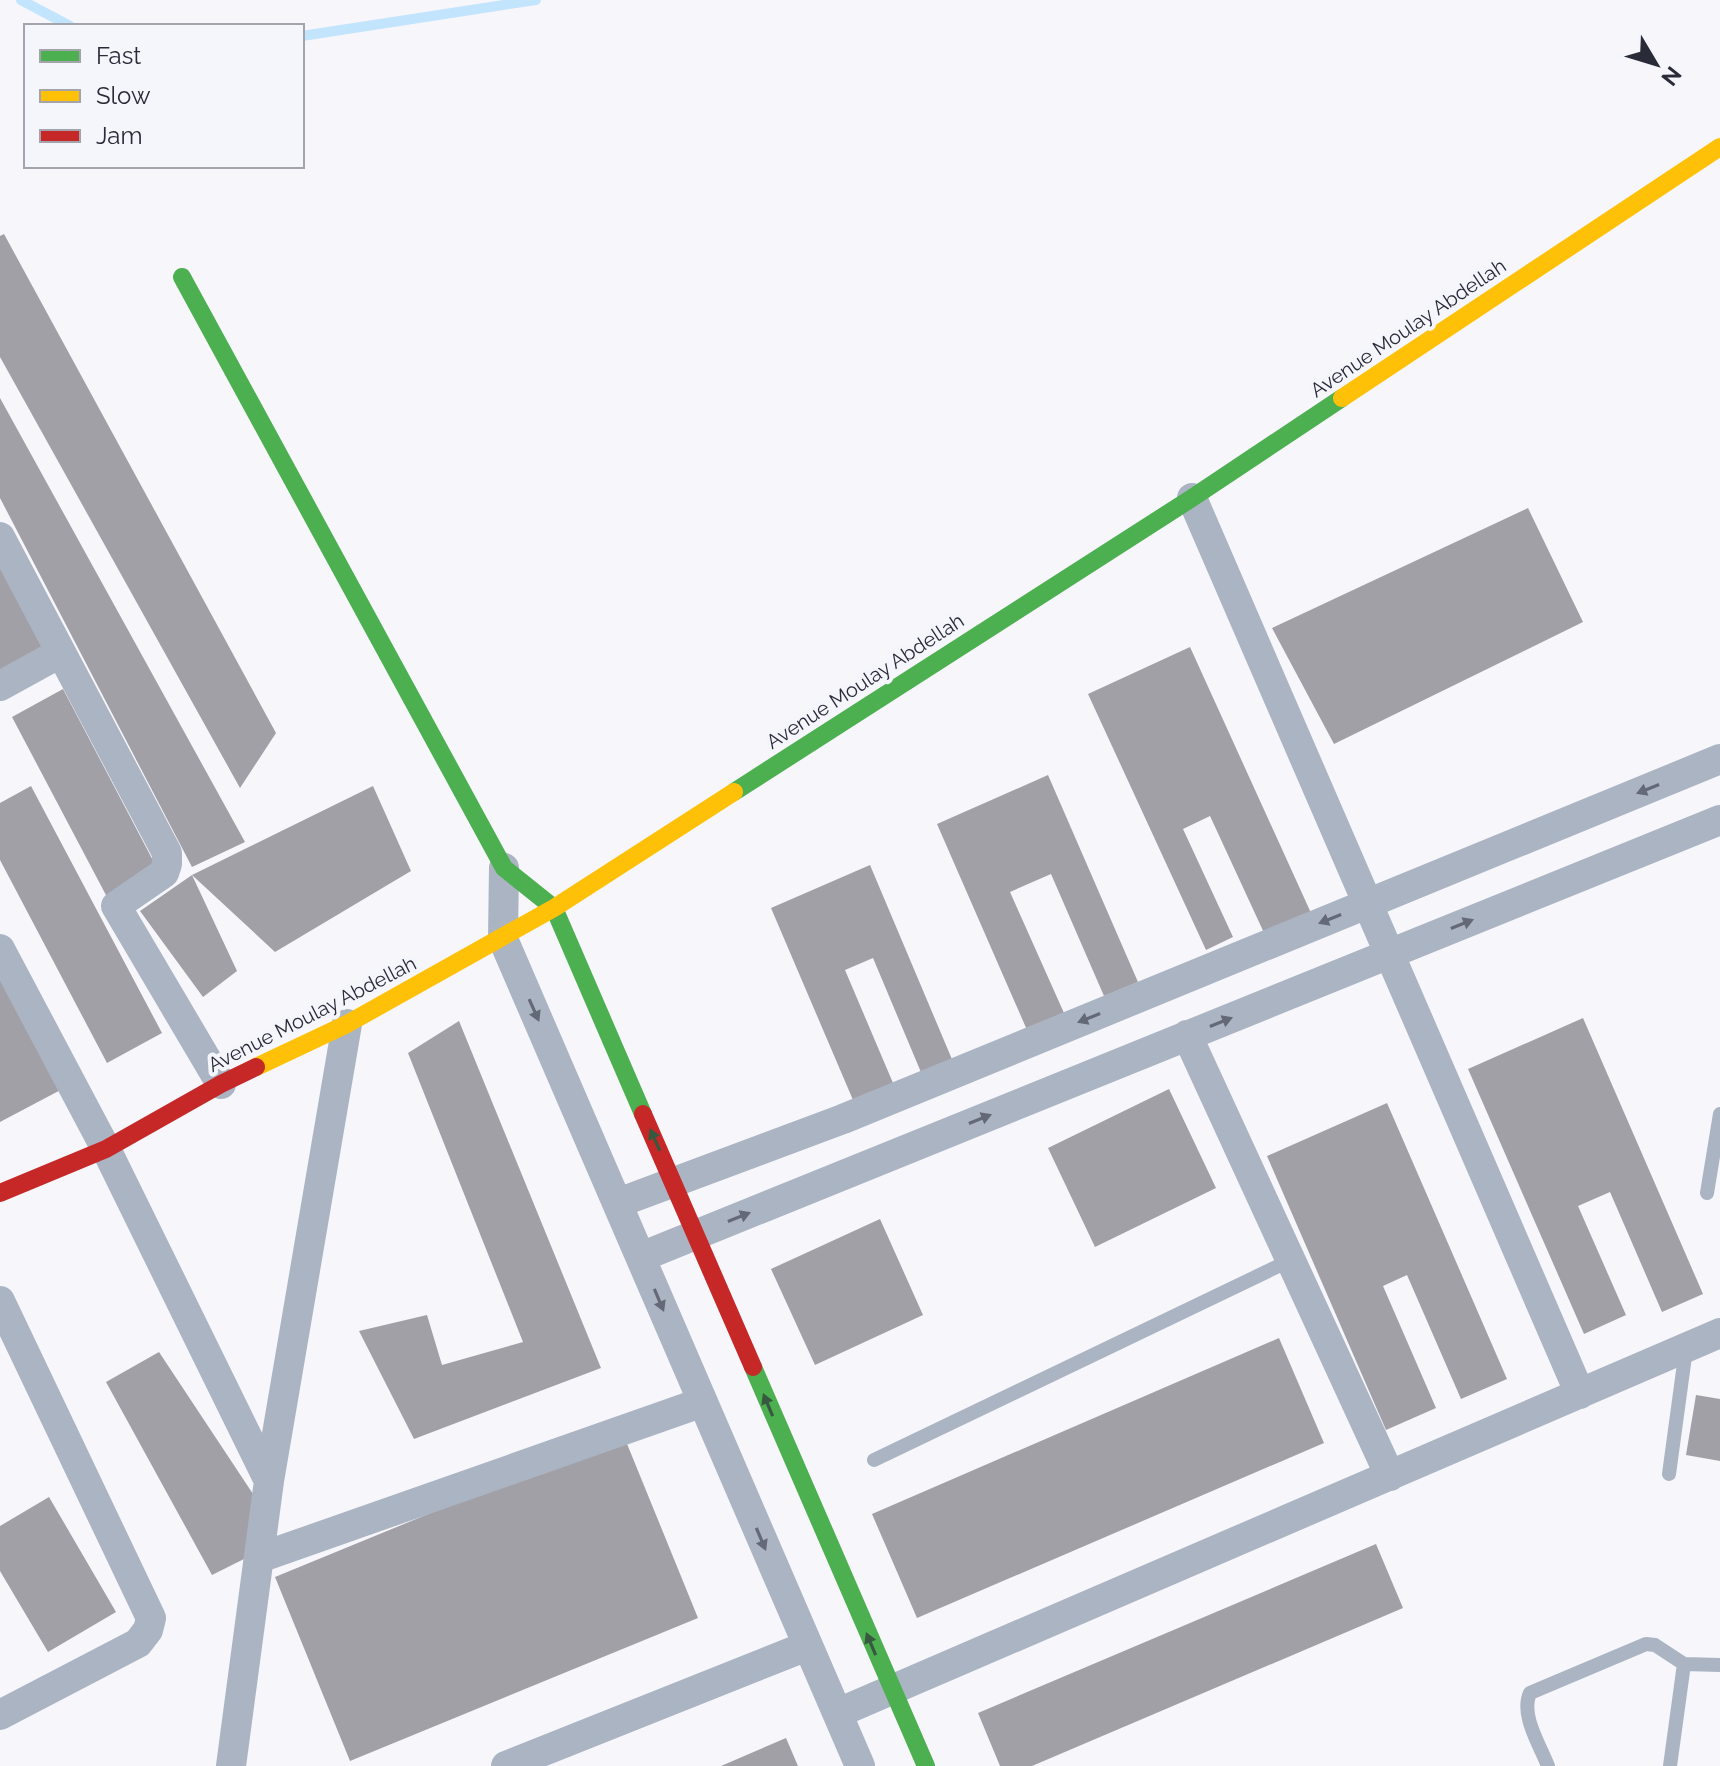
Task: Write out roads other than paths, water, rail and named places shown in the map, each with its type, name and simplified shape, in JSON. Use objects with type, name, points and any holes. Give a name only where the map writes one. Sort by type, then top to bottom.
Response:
[{"type":"main road","name":"Avenue Moulay Abdellah","points":[[0,1193],[106,1149],[221,1084],[347,1024],[554,908],[1192,498],[1720,147]]},
{"type":"main road","points":[[182,277],[504,868],[554,908],[926,1766]]},
{"type":"street","points":[[1192,498],[1580,1394]]},
{"type":"street","points":[[0,537],[167,853],[164,873],[116,906],[221,1084]]},
{"type":"street","points":[[0,686],[60,653]]},
{"type":"street","points":[[618,1203],[858,1113],[1720,759]]},
{"type":"street","points":[[641,1257],[1720,820]]},
{"type":"street","points":[[504,868],[503,939],[860,1766]]},
{"type":"street","points":[[0,949],[106,1149],[269,1481]]},
{"type":"street","points":[[231,1766],[269,1481],[347,1024]]},
{"type":"street","points":[[1187,1035],[1390,1476]]},
{"type":"street","points":[[0,1301],[151,1618],[148,1630],[138,1643],[0,1715]]},
{"type":"street","points":[[838,1713],[1720,1333]]},
{"type":"street","points":[[259,1558],[703,1402]]},
{"type":"street","points":[[506,1766],[807,1646]]},
{"type":"lane","points":[[1707,1193],[1720,1114]]},
{"type":"lane","points":[[874,1460],[1291,1260]]},
{"type":"lane","points":[[1669,1474],[1686,1349]]},
{"type":"lane","points":[[1548,1766],[1527,1713],[1530,1693],[1646,1644],[1655,1645],[1684,1664],[1720,1665]]},
{"type":"lane","points":[[1670,1766],[1684,1664]]},
{"type":"waterway","points":[[21,0],[66,24]]},
{"type":"waterway","points":[[304,36],[536,0]]}]
